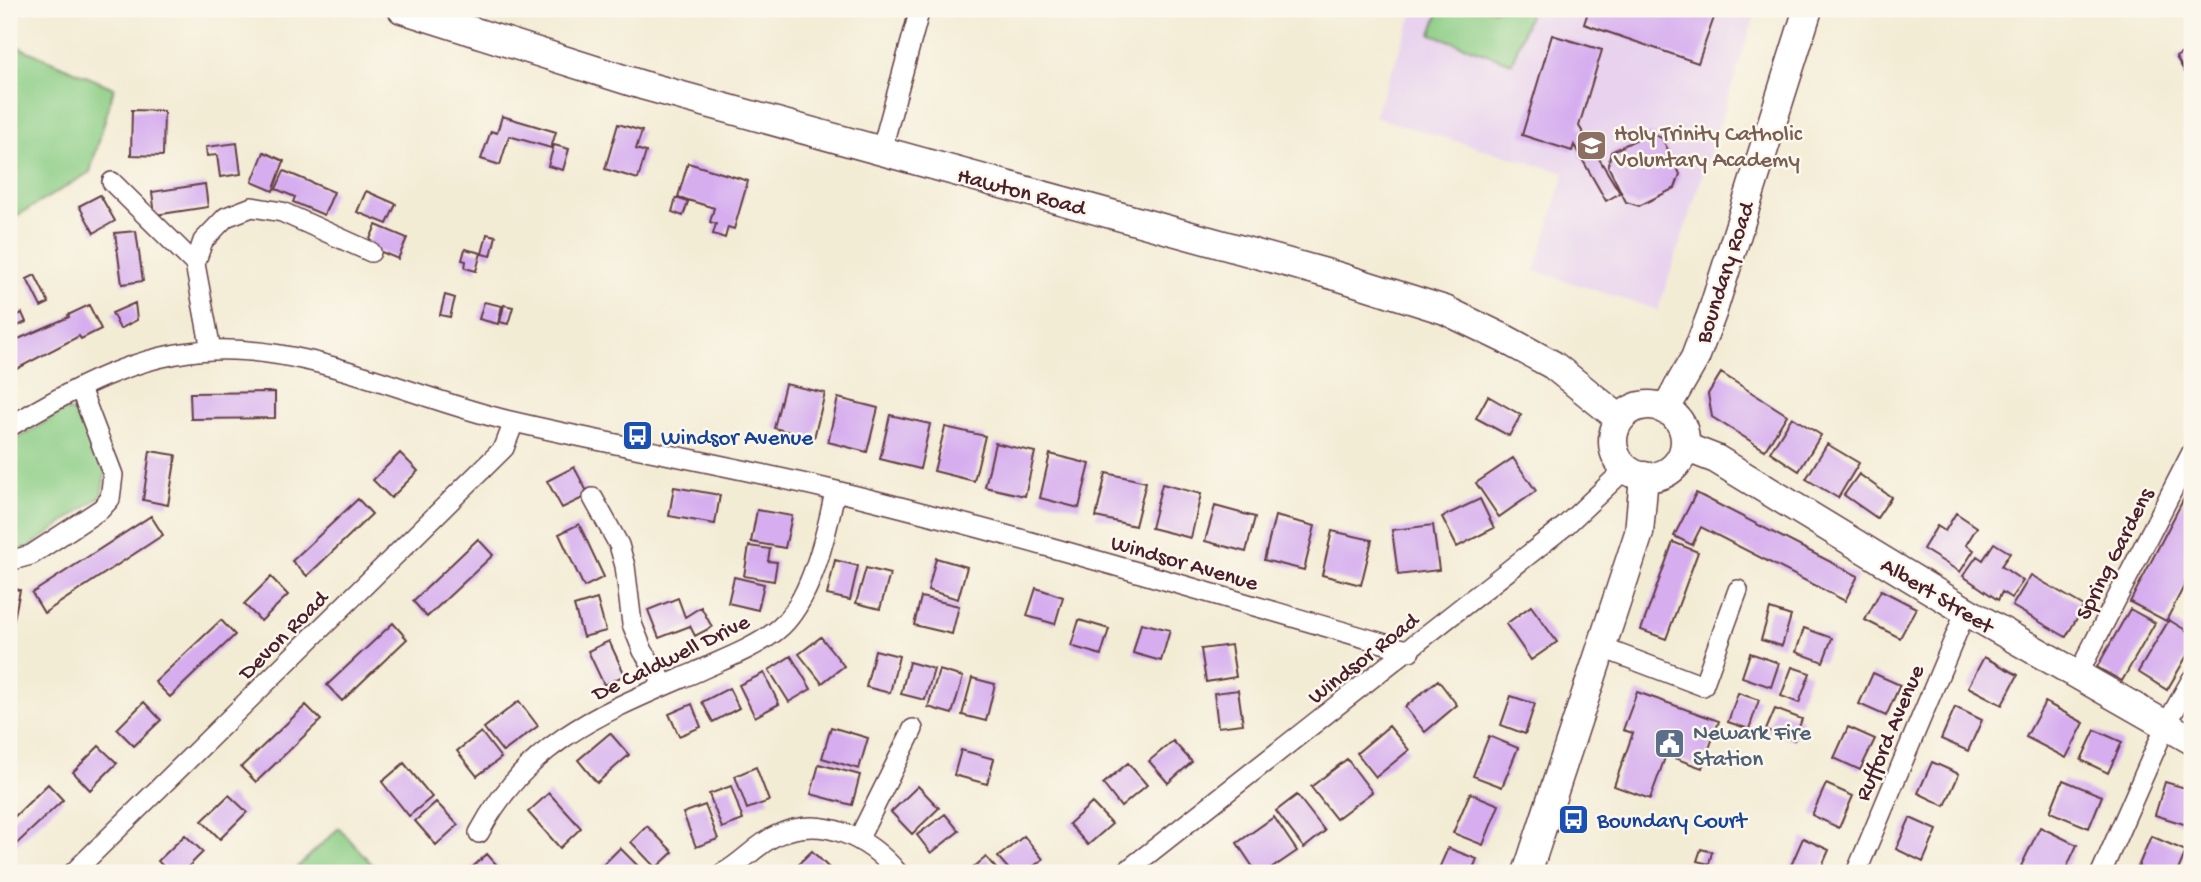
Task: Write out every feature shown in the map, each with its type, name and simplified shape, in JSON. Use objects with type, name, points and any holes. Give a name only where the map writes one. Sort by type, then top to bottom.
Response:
[{"type":"street","name":"Hawton Road","points":[[402,9],[642,85],[1340,277],[1445,310],[1553,365],[1620,419]]},
{"type":"street","points":[[881,152],[920,9]]},
{"type":"street","name":"Boundary Road","points":[[1665,410],[1695,358],[1712,313],[1808,9]]},
{"type":"street","points":[[112,182],[195,264]]},
{"type":"street","points":[[211,350],[195,264],[203,241],[226,217],[252,207],[282,212],[371,252]]},
{"type":"street","name":"Windsor Avenue","points":[[9,427],[80,388],[130,366],[211,350],[303,359],[514,422],[691,457],[835,491],[1410,651]]},
{"type":"street","points":[[9,561],[31,555],[101,509],[110,499],[113,475],[80,388]]},
{"type":"street","points":[[1527,873],[1639,533],[1634,473],[1611,444],[1613,430],[1620,419],[1636,409],[1651,405],[1678,418],[1685,430],[1685,447],[1679,462],[1670,471],[1634,473]]},
{"type":"street","name":"Devon Road","points":[[73,873],[504,448],[514,422]]},
{"type":"street","name":"Albert Street","points":[[1685,447],[1716,458],[1966,611],[2192,740]]},
{"type":"street","name":"Spring Gardens","points":[[2077,676],[2192,452]]},
{"type":"street","name":"Windsor Road","points":[[1124,873],[1634,473]]},
{"type":"street","name":"De Caldwell Drive","points":[[479,833],[493,806],[545,750],[572,730],[738,653],[778,630],[801,600],[817,560],[835,491]]},
{"type":"street","points":[[593,498],[619,545],[625,566],[632,624],[643,651],[665,685]]},
{"type":"street","points":[[1600,647],[1703,687],[1738,590]]},
{"type":"street","name":"Rufford Avenue","points":[[1856,873],[1966,611]]},
{"type":"street","points":[[2101,873],[2166,725],[2192,679]]},
{"type":"street","points":[[859,838],[912,729]]},
{"type":"street","points":[[723,873],[776,835],[805,827],[833,830],[859,838],[898,873]]},
{"type":"shaded area","name":"Holy Trinity Catholic Voluntary Academy","points":[[1415,9],[1757,9],[1658,310],[1535,271],[1565,173],[1374,117]]},
{"type":"green space","points":[[1440,9],[1531,9],[1512,63],[1431,34]]},
{"type":"green space","points":[[9,43],[114,88],[90,172],[10,220]]},
{"type":"green space","points":[[65,410],[80,414],[106,470],[101,496],[28,548],[9,553],[9,444]]},
{"type":"green space","points":[[339,828],[380,873],[291,873]]},
{"type":"building","points":[[1589,9],[1717,9],[1698,63],[1584,24]]},
{"type":"building","points":[[1552,35],[1602,50],[1579,126],[1620,193],[1606,201],[1574,145],[1572,151],[1522,135]]},
{"type":"building","points":[[2192,47],[2192,84],[2176,57]]},
{"type":"building","points":[[132,110],[164,111],[163,156],[131,155]]},
{"type":"building","points":[[502,116],[556,132],[551,148],[509,136],[500,165],[481,159],[491,131],[497,133]]},
{"type":"building","points":[[618,124],[642,131],[636,149],[646,152],[638,179],[605,169]]},
{"type":"building","points":[[1649,133],[1662,138],[1680,174],[1675,188],[1639,206],[1626,202],[1608,166],[1611,152]]},
{"type":"building","points":[[237,143],[241,174],[220,177],[217,155],[207,156],[206,147]]},
{"type":"building","points":[[554,145],[569,149],[563,170],[548,166]]},
{"type":"building","points":[[264,152],[284,161],[273,191],[252,182]]},
{"type":"building","points":[[688,163],[748,181],[734,229],[728,227],[725,238],[713,234],[716,224],[710,222],[714,208],[678,197]]},
{"type":"building","points":[[284,171],[334,192],[324,215],[293,202],[295,197],[276,189]]},
{"type":"building","points":[[205,184],[208,207],[155,215],[152,192]]},
{"type":"building","points":[[366,191],[396,204],[387,224],[357,212]]},
{"type":"building","points":[[100,195],[115,221],[94,233],[79,206]]},
{"type":"building","points":[[676,198],[688,202],[683,216],[672,212]]},
{"type":"building","points":[[376,225],[407,238],[398,259],[367,246]]},
{"type":"building","points":[[136,231],[143,281],[122,284],[115,233]]},
{"type":"building","points":[[487,234],[496,236],[491,256],[482,254]]},
{"type":"building","points":[[465,249],[481,253],[476,271],[465,268],[466,261],[462,260]]},
{"type":"building","points":[[35,275],[49,303],[41,307],[27,279]]},
{"type":"building","points":[[445,295],[455,298],[450,317],[440,315]]},
{"type":"building","points":[[484,302],[502,306],[498,324],[479,319]]},
{"type":"building","points":[[135,303],[137,320],[120,329],[112,313]]},
{"type":"building","points":[[89,305],[101,329],[81,339],[79,336],[11,372],[9,343],[69,317],[68,315]]},
{"type":"building","points":[[504,305],[513,307],[508,324],[500,322]]},
{"type":"building","points":[[22,313],[26,322],[12,329],[9,320]]},
{"type":"building","points":[[1721,373],[1787,415],[1765,450],[1712,417],[1708,394]]},
{"type":"building","points":[[785,384],[825,393],[814,438],[774,428]]},
{"type":"building","points":[[275,392],[275,418],[191,419],[190,393]]},
{"type":"building","points":[[1488,396],[1521,415],[1509,436],[1476,418]]},
{"type":"building","points":[[838,398],[878,408],[867,452],[828,442]]},
{"type":"building","points":[[890,415],[930,424],[920,469],[880,459]]},
{"type":"building","points":[[1792,417],[1821,435],[1799,471],[1770,452]]},
{"type":"building","points":[[945,427],[985,436],[974,481],[934,471]]},
{"type":"building","points":[[995,443],[1035,452],[1025,496],[985,487]]},
{"type":"building","points":[[1827,444],[1859,463],[1838,498],[1806,479]]},
{"type":"building","points":[[150,451],[176,455],[168,505],[143,500]]},
{"type":"building","points":[[400,453],[418,471],[391,498],[373,480]]},
{"type":"building","points":[[1050,454],[1090,464],[1079,508],[1040,498]]},
{"type":"building","points":[[1513,458],[1536,491],[1499,517],[1476,483]]},
{"type":"building","points":[[574,467],[589,495],[562,508],[547,481]]},
{"type":"building","points":[[1106,473],[1146,482],[1135,526],[1096,517]]},
{"type":"building","points":[[1859,474],[1891,497],[1877,518],[1844,495]]},
{"type":"building","points":[[2192,483],[2192,571],[2166,621],[2130,602]]},
{"type":"building","points":[[1162,484],[1201,494],[1191,538],[1151,528]]},
{"type":"building","points":[[674,487],[720,495],[715,524],[669,516]]},
{"type":"building","points":[[1696,493],[1858,576],[1845,601],[1701,527],[1692,545],[1674,536]]},
{"type":"building","points":[[358,499],[372,514],[307,576],[292,561]]},
{"type":"building","points":[[1480,499],[1494,528],[1457,547],[1442,517]]},
{"type":"building","points":[[1215,506],[1255,517],[1246,552],[1205,541]]},
{"type":"building","points":[[757,510],[792,516],[785,548],[751,542]]},
{"type":"building","points":[[1956,513],[1977,527],[1966,545],[1974,550],[1960,572],[1923,549],[1937,526],[1945,531]]},
{"type":"building","points":[[151,516],[163,535],[44,613],[32,593]]},
{"type":"building","points":[[1275,516],[1315,526],[1304,570],[1264,560]]},
{"type":"building","points":[[579,524],[604,577],[584,587],[559,534]]},
{"type":"building","points":[[1433,525],[1439,570],[1398,575],[1392,530]]},
{"type":"building","points":[[1332,531],[1372,540],[1361,585],[1322,575]]},
{"type":"building","points":[[478,539],[493,555],[427,617],[413,601]]},
{"type":"building","points":[[1673,542],[1698,552],[1666,639],[1641,630]]},
{"type":"building","points":[[1994,543],[2010,553],[2001,566],[2023,581],[2011,598],[2002,592],[1998,600],[1963,576],[1977,556],[1983,560]]},
{"type":"building","points":[[749,546],[770,549],[768,561],[777,562],[774,581],[744,576]]},
{"type":"building","points":[[936,558],[967,567],[958,599],[928,590]]},
{"type":"building","points":[[835,560],[858,566],[850,600],[827,595]]},
{"type":"building","points":[[866,568],[890,574],[880,609],[856,603]]},
{"type":"building","points":[[2031,575],[2084,606],[2066,637],[2012,606]]},
{"type":"building","points":[[271,577],[288,595],[261,621],[244,604]]},
{"type":"building","points":[[734,577],[764,584],[758,610],[728,603]]},
{"type":"building","points":[[9,588],[20,590],[13,624],[9,624]]},
{"type":"building","points":[[1036,588],[1063,597],[1055,624],[1027,616]]},
{"type":"building","points":[[1881,590],[1916,608],[1900,638],[1865,620]]},
{"type":"building","points":[[921,597],[959,606],[952,634],[914,625]]},
{"type":"building","points":[[678,598],[685,617],[701,607],[712,627],[695,636],[690,626],[659,638],[648,610]]},
{"type":"building","points":[[597,599],[606,631],[583,637],[574,606]]},
{"type":"building","points":[[1531,606],[1557,642],[1531,660],[1506,624]]},
{"type":"building","points":[[1770,609],[1791,616],[1782,646],[1761,640]]},
{"type":"building","points":[[2130,609],[2155,623],[2122,681],[2097,667]]},
{"type":"building","points":[[221,620],[235,635],[170,697],[155,682]]},
{"type":"building","points":[[1079,620],[1109,629],[1101,655],[1071,646]]},
{"type":"building","points":[[2169,620],[2192,634],[2192,647],[2167,690],[2138,672]]},
{"type":"building","points":[[393,623],[407,639],[342,701],[327,685]]},
{"type":"building","points":[[1141,623],[1170,630],[1161,661],[1133,653]]},
{"type":"building","points":[[1804,628],[1832,638],[1823,662],[1796,652]]},
{"type":"building","points":[[821,637],[844,666],[822,683],[799,654]]},
{"type":"building","points":[[609,641],[625,675],[604,685],[588,651]]},
{"type":"building","points":[[1231,645],[1236,677],[1206,682],[1201,649]]},
{"type":"building","points":[[875,650],[899,656],[890,693],[866,687]]},
{"type":"building","points":[[1750,653],[1779,663],[1771,687],[1742,677]]},
{"type":"building","points":[[791,656],[811,689],[789,702],[769,670]]},
{"type":"building","points":[[1984,657],[2018,675],[2002,705],[1968,687]]},
{"type":"building","points":[[909,662],[934,669],[925,700],[901,694]]},
{"type":"building","points":[[1792,667],[1810,673],[1799,703],[1781,696]]},
{"type":"building","points":[[939,670],[963,677],[952,714],[928,707]]},
{"type":"building","points":[[764,673],[779,704],[755,717],[739,685]]},
{"type":"building","points":[[1873,673],[1900,685],[1886,716],[1859,704]]},
{"type":"building","points":[[972,678],[995,684],[986,721],[962,715]]},
{"type":"building","points":[[1438,680],[1457,705],[1425,732],[1405,707]]},
{"type":"building","points":[[729,688],[739,708],[713,722],[702,702]]},
{"type":"building","points":[[1238,690],[1243,724],[1218,727],[1214,693]]},
{"type":"building","name":"Newark Fire Station","points":[[1637,692],[1719,721],[1702,768],[1666,755],[1650,799],[1614,786],[1633,733],[1623,730]]},
{"type":"building","points":[[1738,693],[1759,700],[1749,729],[1728,722]]},
{"type":"building","points":[[1511,696],[1535,704],[1525,734],[1501,725]]},
{"type":"building","points":[[519,701],[538,726],[503,752],[484,728]]},
{"type":"building","points":[[144,702],[161,720],[134,746],[117,729]]},
{"type":"building","points":[[2045,702],[2084,723],[2066,758],[2026,737]]},
{"type":"building","points":[[692,704],[701,727],[679,736],[669,714]]},
{"type":"building","points":[[306,705],[321,720],[256,782],[241,767]]},
{"type":"building","points":[[1955,707],[1982,720],[1968,751],[1941,739]]},
{"type":"building","points":[[1775,709],[1802,719],[1794,740],[1766,730]]},
{"type":"building","points":[[1389,726],[1409,750],[1376,777],[1357,753]]},
{"type":"building","points":[[831,727],[868,738],[859,769],[822,758]]},
{"type":"building","points":[[1848,727],[1875,739],[1860,770],[1834,758]]},
{"type":"building","points":[[2095,730],[2122,742],[2108,773],[2081,760]]},
{"type":"building","points":[[481,732],[501,758],[477,776],[457,751]]},
{"type":"building","points":[[610,733],[629,755],[597,783],[578,760]]},
{"type":"building","points":[[1489,736],[1518,748],[1502,787],[1473,776]]},
{"type":"building","points":[[1173,741],[1192,762],[1168,783],[1149,761]]},
{"type":"building","points":[[99,746],[117,763],[90,790],[73,772]]},
{"type":"building","points":[[961,750],[994,759],[987,784],[954,775]]},
{"type":"building","points":[[1347,759],[1372,792],[1336,819],[1311,787]]},
{"type":"building","points":[[1932,762],[1959,774],[1945,806],[1918,793]]},
{"type":"building","points":[[404,763],[432,797],[409,816],[382,782]]},
{"type":"building","points":[[1128,763],[1147,785],[1121,807],[1103,784]]},
{"type":"building","points":[[819,764],[860,775],[852,805],[811,794]]},
{"type":"building","points":[[756,767],[769,801],[747,809],[735,776]]},
{"type":"building","points":[[2063,780],[2102,796],[2089,828],[2050,812]]},
{"type":"building","points":[[2165,782],[2192,790],[2192,809],[2187,825],[2155,815]]},
{"type":"building","points":[[48,784],[63,800],[9,851],[9,822]]},
{"type":"building","points":[[1826,784],[1853,796],[1839,828],[1812,815]]},
{"type":"building","points":[[731,786],[743,820],[722,828],[709,794]]},
{"type":"building","points":[[918,786],[939,808],[912,834],[891,812]]},
{"type":"building","points":[[549,793],[581,828],[560,848],[528,812]]},
{"type":"building","points":[[1470,793],[1499,805],[1483,845],[1453,833]]},
{"type":"building","points":[[229,795],[247,812],[220,839],[202,821]]},
{"type":"building","points":[[1297,795],[1325,831],[1304,848],[1276,811]]},
{"type":"building","points":[[436,802],[458,825],[436,845],[415,821]]},
{"type":"building","points":[[1092,803],[1112,824],[1088,845],[1069,824]]},
{"type":"building","points":[[705,805],[718,839],[696,847],[683,813]]},
{"type":"building","points":[[945,814],[959,831],[931,853],[917,835]]},
{"type":"building","points":[[1274,817],[1297,851],[1265,873],[1257,873],[1237,843]]},
{"type":"building","points":[[1910,818],[1937,830],[1923,862],[1896,849]]},
{"type":"building","points":[[647,826],[673,852],[656,868],[631,842]]},
{"type":"building","points":[[2040,827],[2077,845],[2064,873],[2037,873],[2021,866]]},
{"type":"building","points":[[185,835],[203,852],[182,873],[170,873],[158,861]]},
{"type":"building","points":[[1024,836],[1043,859],[1025,873],[1012,873],[998,857]]},
{"type":"building","points":[[2151,836],[2186,851],[2177,873],[2152,873],[2138,867]]},
{"type":"building","points":[[1803,838],[1829,850],[1819,873],[1797,873],[1789,870]]},
{"type":"building","points":[[620,848],[645,873],[612,873],[603,865]]},
{"type":"building","points":[[1448,848],[1477,859],[1471,873],[1437,873]]},
{"type":"building","points":[[1701,849],[1712,852],[1709,864],[1697,861]]},
{"type":"building","points":[[812,851],[834,873],[791,871]]},
{"type":"building","points":[[487,854],[504,873],[466,873]]},
{"type":"building","points":[[986,857],[1000,873],[967,873]]},
{"type":"place","name":"Holy Trinity Catholic Voluntary Academy","points":[[1591,145]]},
{"type":"place","name":"Windsor Avenue","points":[[638,436]]},
{"type":"place","name":"Newark Fire Station","points":[[1670,744]]},
{"type":"place","name":"Boundary Court","points":[[1574,819]]}]
